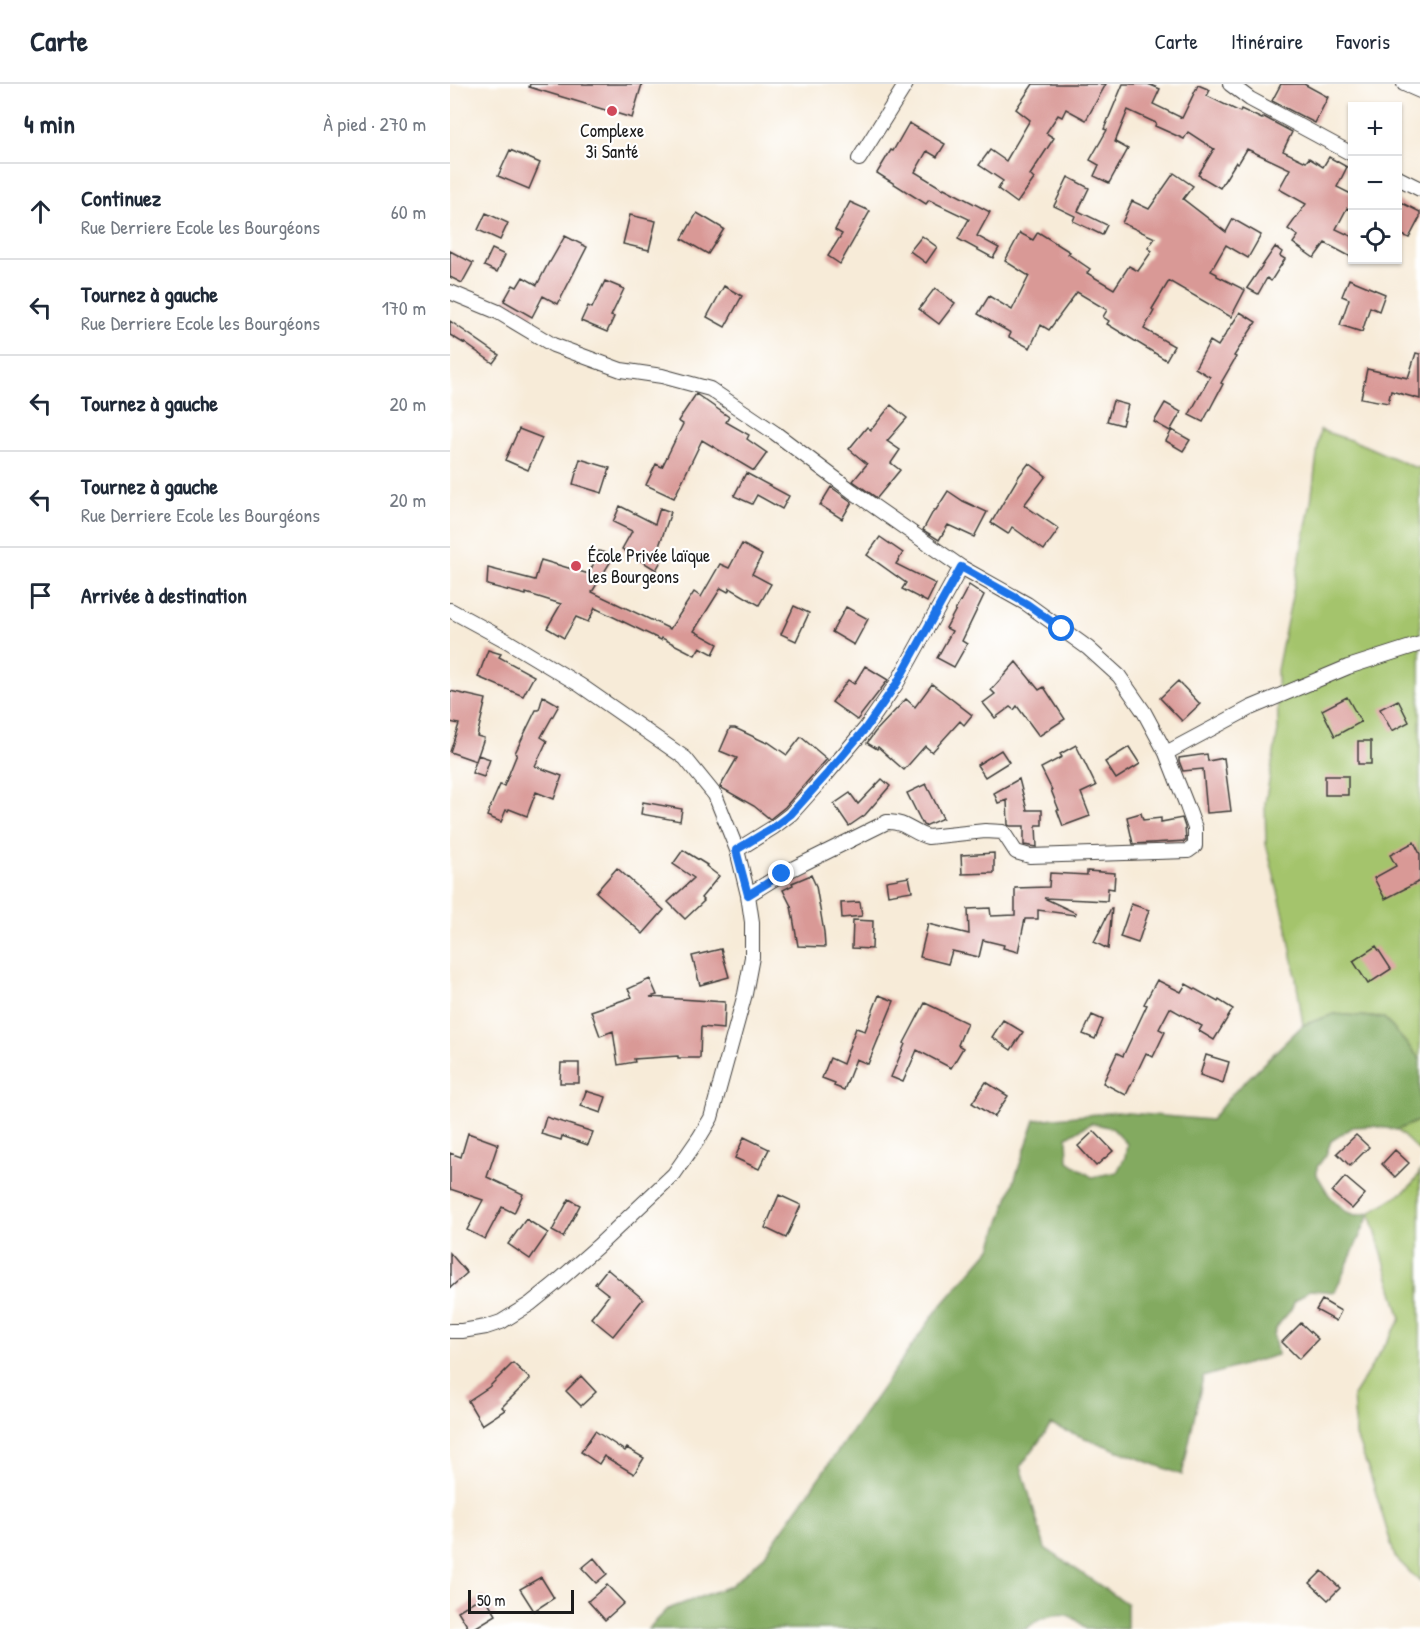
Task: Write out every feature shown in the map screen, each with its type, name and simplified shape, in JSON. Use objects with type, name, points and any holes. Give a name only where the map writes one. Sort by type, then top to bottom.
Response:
[{"type":"street","points":[[859,159],[906,84]]},
{"type":"street","points":[[1230,84],[1250,99],[1348,151]]},
{"type":"street","points":[[1404,84],[1420,91]]},
{"type":"street","points":[[1402,180],[1420,189]]},
{"type":"street","points":[[450,292],[498,312],[553,345],[621,370],[662,376],[710,389],[961,567],[1027,604],[1088,648],[1119,676],[1144,712],[1166,753],[1195,828],[1195,846],[1188,851],[1030,856],[1016,852],[1003,832],[985,831],[928,837],[900,823],[886,822],[782,874],[748,895]]},
{"type":"street","points":[[736,850],[791,814],[865,729],[897,683],[961,567]]},
{"type":"street","points":[[450,610],[580,685],[685,758],[715,795],[736,850],[748,895],[752,922],[752,957],[745,994],[711,1118],[674,1174],[598,1246],[530,1304],[501,1322],[486,1327],[450,1331]]},
{"type":"street","points":[[1166,753],[1250,708],[1348,667],[1420,644]]},
{"type":"green space","points":[[1320,430],[1420,468],[1420,1059],[1384,1018],[1334,1014],[1303,1025],[1286,923],[1266,844],[1265,803],[1278,731],[1277,670],[1311,502]]},
{"type":"green space","points":[[1334,1014],[1384,1018],[1420,1059],[1420,1120],[1397,1130],[1373,1126],[1353,1127],[1331,1141],[1326,1155],[1317,1167],[1317,1175],[1329,1195],[1345,1211],[1356,1215],[1370,1213],[1335,1292],[1310,1290],[1294,1302],[1293,1307],[1275,1330],[1277,1355],[1203,1377],[1182,1475],[1051,1425],[1021,1466],[1045,1548],[1127,1604],[1127,1629],[1086,1629],[1069,1616],[1056,1615],[1049,1616],[1026,1629],[648,1629],[668,1609],[730,1586],[763,1557],[935,1313],[991,1248],[1035,1120],[1117,1112],[1211,1120],[1231,1095],[1303,1025]],"holes":[[[1091,1123],[1112,1128],[1127,1144],[1125,1157],[1117,1172],[1092,1177],[1068,1161],[1067,1137]]]},
{"type":"green space","points":[[1420,1120],[1420,1152],[1397,1130]]},
{"type":"green space","points":[[1420,1170],[1420,1582],[1395,1557],[1356,1436],[1353,1396],[1401,1319],[1370,1213],[1406,1190],[1417,1178]]},
{"type":"building","name":"Complexe 3i Santé","points":[[530,84],[642,84],[632,118],[529,87]]},
{"type":"building","points":[[1033,84],[1106,84],[1086,120],[1066,109],[1062,117],[1058,115],[1046,133],[1054,138],[1030,175],[1034,179],[1017,203],[998,189],[1003,181],[979,165],[990,150],[1006,161],[1030,120],[1016,109]]},
{"type":"building","points":[[1123,84],[1148,84],[1160,89],[1153,104],[1182,118],[1198,85],[1210,90],[1207,96],[1240,112],[1241,109],[1262,119],[1264,117],[1292,132],[1283,151],[1306,162],[1309,158],[1323,167],[1329,157],[1347,167],[1337,187],[1348,192],[1348,208],[1336,229],[1348,235],[1348,255],[1325,243],[1314,258],[1293,243],[1298,236],[1288,229],[1306,204],[1279,189],[1290,169],[1247,149],[1220,188],[1198,175],[1214,149],[1188,132],[1184,139],[1128,110],[1115,142],[1128,149],[1109,183],[1094,176],[1099,165],[1090,160],[1107,130],[1104,129]]},
{"type":"building","points":[[1281,84],[1304,84],[1328,97],[1315,123],[1272,101]]},
{"type":"building","points":[[909,123],[945,144],[937,157],[927,151],[915,172],[943,189],[990,212],[977,236],[999,248],[993,258],[958,239],[969,219],[929,200],[926,204],[877,173]]},
{"type":"building","points":[[510,150],[540,163],[529,189],[498,176]]},
{"type":"building","points":[[1174,173],[1193,186],[1183,199],[1226,232],[1233,219],[1261,235],[1248,258],[1226,245],[1211,271],[1245,290],[1231,317],[1169,281],[1152,309],[1154,311],[1144,329],[1174,346],[1166,360],[1107,324],[1109,321],[1103,317],[1107,310],[1077,292],[1049,330],[1041,325],[1030,348],[1009,337],[1011,333],[978,314],[989,296],[1012,310],[1029,276],[1005,261],[1020,233],[1033,240],[1038,232],[1070,252],[1068,254],[1090,269],[1087,273],[1114,289],[1129,266],[1138,271],[1152,251],[1148,248],[1155,238],[1122,223],[1132,201],[1149,209]]},
{"type":"building","points":[[1068,177],[1089,188],[1078,211],[1107,225],[1102,235],[1073,221],[1075,216],[1054,206]]},
{"type":"building","points":[[850,202],[870,211],[840,264],[828,256],[842,234],[835,230]]},
{"type":"building","points":[[1402,203],[1420,212],[1420,217],[1409,238],[1402,235]]},
{"type":"building","points":[[486,213],[508,223],[500,240],[478,230]]},
{"type":"building","points":[[697,213],[724,229],[708,254],[682,239]]},
{"type":"building","points":[[630,215],[656,221],[649,250],[623,244]]},
{"type":"building","points":[[565,236],[587,247],[558,304],[543,296],[532,317],[504,301],[513,285],[517,287],[523,277],[537,285]]},
{"type":"building","points":[[922,236],[937,247],[926,263],[910,251]]},
{"type":"building","points":[[1275,247],[1282,252],[1280,256],[1285,259],[1271,281],[1267,278],[1258,294],[1247,288]]},
{"type":"building","points":[[492,249],[505,255],[497,272],[484,266]]},
{"type":"building","points":[[450,251],[473,263],[462,283],[450,277]]},
{"type":"building","points":[[1349,279],[1385,294],[1379,311],[1370,307],[1362,332],[1340,325],[1349,299],[1342,296]]},
{"type":"building","points":[[605,281],[624,289],[611,316],[614,317],[607,332],[581,321],[588,306],[592,308]]},
{"type":"building","points":[[724,286],[742,296],[725,327],[707,317]]},
{"type":"building","points":[[935,288],[955,303],[939,324],[919,309]]},
{"type":"building","points":[[1240,312],[1256,322],[1234,356],[1236,357],[1203,422],[1189,415],[1210,377],[1195,368],[1210,341],[1218,346]]},
{"type":"building","points":[[450,321],[499,355],[493,363],[450,335]]},
{"type":"building","points":[[1416,353],[1420,354],[1420,399],[1391,391],[1388,403],[1361,398],[1367,369],[1408,378]]},
{"type":"building","points":[[696,394],[729,417],[726,422],[749,435],[747,439],[767,453],[754,471],[702,440],[674,498],[646,485],[656,464],[662,467],[683,424],[678,421]]},
{"type":"building","points":[[1113,401],[1128,405],[1122,425],[1107,421]]},
{"type":"building","points":[[1165,403],[1181,412],[1170,431],[1154,422]]},
{"type":"building","points":[[891,405],[907,418],[887,441],[900,450],[891,463],[900,470],[877,498],[853,481],[867,464],[849,449],[867,427],[871,430]]},
{"type":"building","points":[[519,429],[542,438],[528,470],[505,460]]},
{"type":"building","points":[[1172,430],[1190,440],[1183,451],[1166,441]]},
{"type":"building","points":[[580,459],[610,468],[602,493],[573,484]]},
{"type":"building","points":[[1029,463],[1046,476],[1024,505],[1059,529],[1044,550],[1012,527],[1008,534],[991,523]]},
{"type":"building","points":[[746,473],[789,496],[782,509],[757,495],[752,504],[734,496]]},
{"type":"building","points":[[831,487],[852,502],[842,519],[820,505]]},
{"type":"building","points":[[948,491],[987,512],[974,537],[948,525],[939,540],[923,530]]},
{"type":"building","points":[[620,506],[655,524],[660,508],[671,512],[658,549],[665,554],[656,570],[622,549],[632,531],[613,522]]},
{"type":"building","points":[[880,537],[903,553],[896,564],[936,584],[927,602],[902,589],[906,583],[867,555]]},
{"type":"building","points":[[742,544],[762,555],[752,574],[771,584],[759,605],[730,588],[728,592],[721,588],[694,631],[718,644],[713,654],[700,647],[695,655],[595,608],[588,622],[576,617],[564,638],[547,628],[561,604],[526,593],[526,595],[487,585],[488,568],[535,580],[541,560],[589,574],[599,551],[614,556],[592,592],[670,629],[694,592],[701,597],[720,564],[729,568]]},
{"type":"building","points":[[969,585],[984,595],[962,641],[967,644],[954,667],[937,658],[952,631],[946,628]]},
{"type":"building","points":[[794,606],[809,613],[796,641],[781,634]]},
{"type":"building","points":[[846,607],[868,619],[854,645],[832,632]]},
{"type":"building","points":[[488,650],[501,654],[499,657],[534,676],[523,696],[478,677]]},
{"type":"building","points":[[1016,662],[1039,690],[1044,687],[1065,719],[1039,736],[1017,706],[1014,710],[1010,707],[995,718],[983,703],[995,694],[991,690]]},
{"type":"building","points":[[865,666],[888,680],[857,720],[832,702],[848,680],[854,684]]},
{"type":"building","points":[[1178,681],[1200,704],[1182,721],[1160,698]]},
{"type":"building","points":[[932,684],[972,715],[964,725],[960,721],[932,752],[925,746],[904,770],[878,747],[877,749],[867,743],[906,699],[915,707]]},
{"type":"building","points":[[450,691],[486,699],[477,736],[484,738],[476,761],[450,752],[459,724],[450,722]]},
{"type":"building","points":[[543,696],[559,705],[541,737],[547,741],[535,766],[562,776],[554,799],[536,792],[527,816],[509,809],[506,810],[501,822],[487,816],[500,785],[504,786],[517,754],[515,753],[536,710],[539,710]]},
{"type":"building","points":[[1347,697],[1361,722],[1335,736],[1322,710]]},
{"type":"building","points":[[1398,700],[1409,722],[1392,731],[1380,709]]},
{"type":"building","points":[[730,728],[768,742],[787,755],[801,737],[827,759],[785,807],[770,819],[754,806],[720,787],[737,758],[720,751]]},
{"type":"building","points":[[1358,741],[1371,741],[1371,764],[1358,764]]},
{"type":"building","points":[[1076,745],[1096,786],[1081,793],[1090,816],[1063,826],[1052,790],[1041,768],[1062,757],[1060,754]]},
{"type":"building","points":[[1129,747],[1140,764],[1116,779],[1105,762]]},
{"type":"building","points":[[1001,750],[1009,762],[985,777],[977,765]]},
{"type":"building","points":[[1207,754],[1208,761],[1224,758],[1231,811],[1207,813],[1203,769],[1183,771],[1179,761],[1179,758]]},
{"type":"building","points":[[478,755],[490,759],[484,777],[472,773]]},
{"type":"building","points":[[1325,776],[1348,776],[1348,795],[1325,795]]},
{"type":"building","points":[[882,779],[890,786],[865,815],[849,826],[834,804],[850,793],[858,804]]},
{"type":"building","points":[[1019,779],[1027,810],[1042,810],[1042,825],[1036,825],[1037,847],[1024,845],[1024,826],[1008,825],[1007,800],[998,803],[994,793]]},
{"type":"building","points":[[926,784],[943,818],[925,826],[907,793]]},
{"type":"building","points":[[643,802],[682,809],[680,821],[641,814]]},
{"type":"building","points":[[1141,813],[1143,820],[1161,818],[1161,822],[1182,818],[1186,841],[1133,844],[1127,817]]},
{"type":"building","points":[[1414,842],[1420,854],[1420,881],[1385,899],[1374,878],[1396,866],[1390,855]]},
{"type":"building","points":[[683,850],[707,865],[719,876],[701,898],[704,901],[685,919],[668,902],[694,878],[673,864]]},
{"type":"building","points":[[994,853],[994,873],[962,874],[961,855]]},
{"type":"building","points":[[617,868],[664,910],[643,934],[596,892]]},
{"type":"building","points":[[1087,871],[1115,873],[1114,889],[1108,888],[1107,901],[1044,898],[1076,913],[1075,915],[1038,910],[1038,919],[1025,919],[1018,952],[1003,948],[1004,945],[983,940],[979,957],[952,951],[948,964],[920,957],[928,924],[969,934],[968,909],[990,908],[991,916],[1015,915],[1015,888],[1049,887],[1050,873],[1087,875]]},
{"type":"building","points":[[811,875],[816,886],[825,947],[798,946],[791,906],[783,890],[793,885],[792,883]]},
{"type":"building","points":[[909,877],[912,891],[888,895],[886,881]]},
{"type":"building","points":[[860,902],[862,916],[842,918],[841,903]]},
{"type":"building","points":[[1131,904],[1149,910],[1138,943],[1120,937]]},
{"type":"building","points":[[1112,908],[1108,949],[1094,942]]},
{"type":"building","points":[[853,920],[873,921],[872,949],[852,948]]},
{"type":"building","points":[[1376,946],[1391,969],[1368,984],[1353,961]]},
{"type":"building","points":[[721,949],[729,977],[700,985],[692,956]]},
{"type":"building","points":[[650,979],[657,995],[650,997],[725,1002],[724,1029],[701,1027],[700,1058],[678,1058],[678,1056],[634,1059],[635,1062],[618,1065],[613,1031],[600,1036],[591,1011],[632,997],[628,989]]},
{"type":"building","points":[[1157,980],[1181,992],[1186,984],[1233,1009],[1214,1040],[1199,1031],[1202,1026],[1170,1008],[1159,1029],[1165,1032],[1153,1057],[1146,1053],[1126,1095],[1103,1083],[1117,1053],[1123,1056],[1147,1005],[1144,1004]]},
{"type":"building","points":[[879,995],[894,1001],[868,1064],[856,1059],[844,1090],[834,1086],[835,1083],[822,1078],[830,1058],[843,1064],[856,1028],[865,1031]]},
{"type":"building","points":[[925,1003],[967,1023],[958,1045],[963,1048],[951,1068],[917,1050],[903,1082],[891,1077],[904,1043]]},
{"type":"building","points":[[1092,1015],[1103,1020],[1095,1039],[1083,1034]]},
{"type":"building","points":[[1003,1020],[1023,1032],[1011,1050],[992,1037]]},
{"type":"building","points":[[1206,1055],[1229,1062],[1223,1083],[1200,1075]]},
{"type":"building","points":[[561,1063],[579,1063],[579,1083],[560,1083]]},
{"type":"building","points":[[986,1082],[1008,1096],[994,1117],[972,1103]]},
{"type":"building","points":[[586,1091],[606,1097],[601,1113],[581,1106]]},
{"type":"building","points":[[546,1117],[593,1132],[588,1145],[562,1136],[561,1140],[541,1134]]},
{"type":"building","points":[[1094,1131],[1113,1151],[1096,1166],[1078,1146]]},
{"type":"building","points":[[468,1133],[498,1144],[487,1177],[523,1194],[514,1213],[502,1207],[485,1239],[467,1230],[483,1200],[450,1189],[450,1153],[461,1157]]},
{"type":"building","points":[[1356,1135],[1369,1147],[1350,1166],[1337,1153]]},
{"type":"building","points":[[744,1137],[769,1149],[759,1169],[735,1158]]},
{"type":"building","points":[[1395,1150],[1409,1163],[1395,1177],[1382,1164]]},
{"type":"building","points":[[1345,1177],[1365,1194],[1352,1209],[1332,1192]]},
{"type":"building","points":[[779,1195],[801,1205],[786,1238],[765,1228]]},
{"type":"building","points":[[569,1199],[580,1205],[563,1237],[552,1231]]},
{"type":"building","points":[[526,1219],[548,1233],[530,1259],[508,1244]]},
{"type":"building","points":[[450,1253],[467,1273],[450,1288]]},
{"type":"building","points":[[607,1269],[643,1299],[613,1336],[591,1318],[609,1295],[595,1284]]},
{"type":"building","points":[[1322,1300],[1341,1311],[1336,1321],[1316,1310]]},
{"type":"building","points":[[1301,1323],[1318,1339],[1299,1359],[1282,1342]]},
{"type":"building","points":[[513,1363],[530,1379],[502,1407],[505,1410],[482,1425],[468,1401],[489,1387]]},
{"type":"building","points":[[581,1376],[596,1392],[581,1406],[566,1391]]},
{"type":"building","points":[[595,1431],[625,1451],[627,1448],[644,1458],[634,1474],[604,1456],[599,1464],[581,1452]]},
{"type":"building","points":[[594,1558],[607,1574],[596,1583],[582,1568]]},
{"type":"building","points":[[1322,1571],[1340,1588],[1328,1600],[1310,1583]]},
{"type":"building","points":[[541,1577],[554,1598],[534,1611],[520,1589]]},
{"type":"building","points":[[607,1585],[624,1603],[605,1620],[588,1601]]},
{"type":"building","points":[[484,1595],[496,1615],[473,1629],[469,1629],[458,1611]]},
{"type":"place","name":"Complexe 3i Santé","points":[[612,111]]},
{"type":"place","name":"École Privée laïque les Bourgeons","points":[[576,566]]},
{"type":"route","points":[[782,874],[748,895],[736,850],[791,814],[865,729],[897,683],[961,567],[1027,604],[1062,629]]}]
